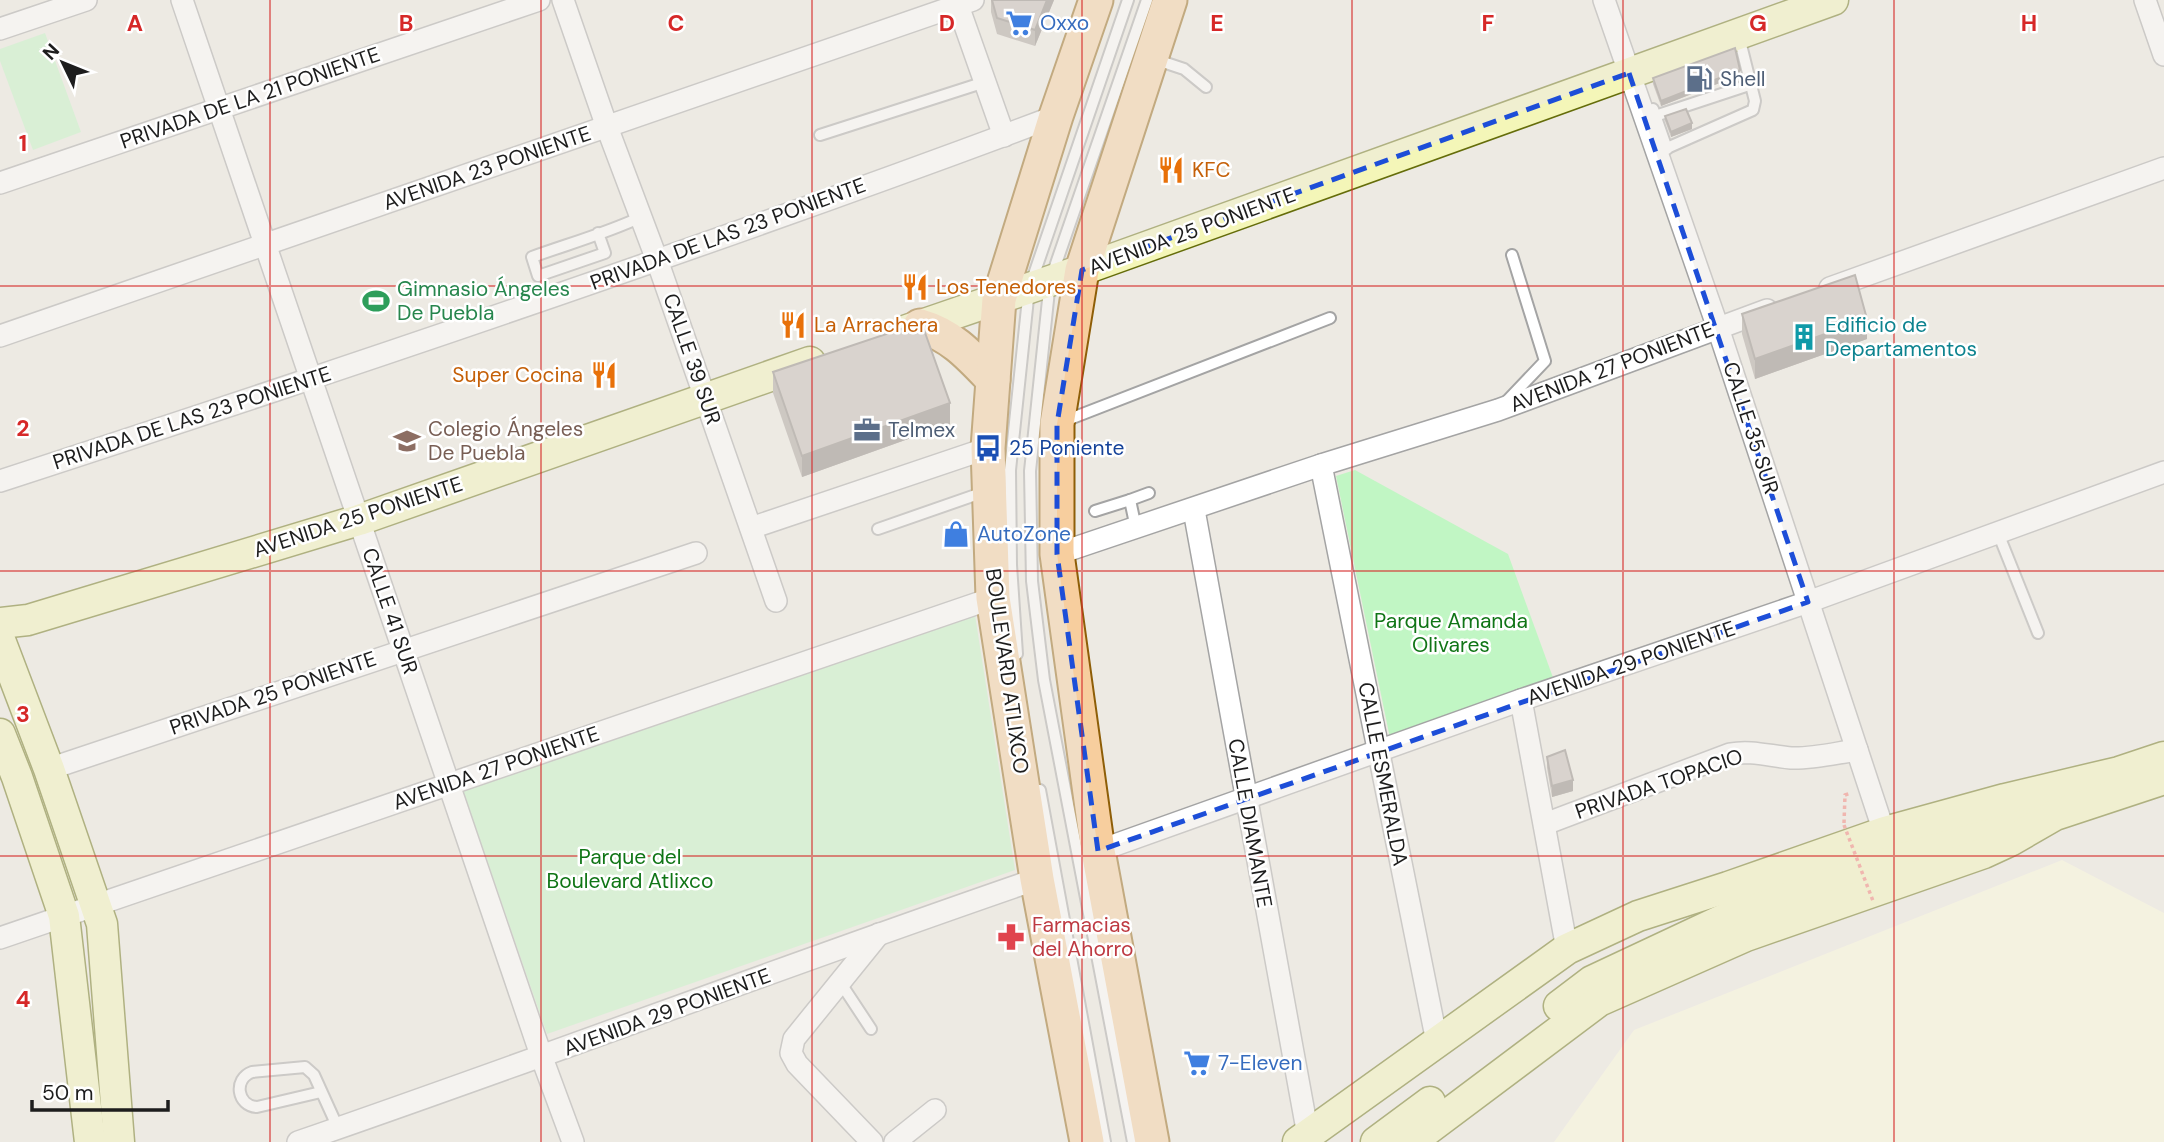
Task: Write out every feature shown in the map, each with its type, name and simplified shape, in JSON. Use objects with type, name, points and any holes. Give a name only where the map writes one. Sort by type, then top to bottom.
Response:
[{"type":"main road","name":"BOULEVARD ATLIXCO","points":[[1087,1142],[1037,880],[993,598],[988,448],[993,380],[1026,290],[1056,117],[1096,0]]},
{"type":"main road","points":[[1152,1142],[1098,851],[1056,554],[1057,424],[1082,270],[1170,0]]},
{"type":"main road","name":"AVENIDA 25 PONIENTE","points":[[883,338],[1736,44],[1833,0]]},
{"type":"main road","points":[[920,326],[936,331],[962,348],[993,380]]},
{"type":"main road","name":"AVENIDA 25 PONIENTE","points":[[0,640],[14,622],[359,520],[832,355]]},
{"type":"main road","points":[[0,640],[49,769],[102,924],[119,1142]]},
{"type":"main road","points":[[0,734],[8,780],[64,916],[90,1142]]},
{"type":"main road","points":[[1313,1140],[1580,963],[1732,900],[1889,845],[2005,799],[2119,772],[2164,757]]},
{"type":"main road","points":[[1889,845],[2055,815],[2164,779]]},
{"type":"main road","points":[[1411,1142],[1600,1001],[1746,936],[1984,853],[2055,815]]},
{"type":"main road","points":[[1313,1140],[1437,1042],[1567,949],[1638,916],[1732,900]]},
{"type":"main road","points":[[1376,1142],[1592,981],[1732,900]]},
{"type":"main road","points":[[1147,1108],[1172,1142]]},
{"type":"street","points":[[0,29],[86,0]]},
{"type":"street","name":"CALLE 41 SUR","points":[[182,0],[542,1058],[573,1142]]},
{"type":"street","name":"PRIVADA DE LA 21 PONIENTE","points":[[0,183],[539,0]]},
{"type":"street","name":"CALLE 39 SUR","points":[[563,0],[706,397],[776,601]]},
{"type":"street","name":"CALLE 35 SUR","points":[[1604,0],[1662,150],[1889,845]]},
{"type":"street","points":[[2145,0],[2164,55]]},
{"type":"street","points":[[962,2],[1004,136]]},
{"type":"street","name":"AVENIDA 23 PONIENTE","points":[[0,336],[962,2]]},
{"type":"street","name":"PRIVADA DE LAS 23 PONIENTE","points":[[0,481],[311,380],[1056,117]]},
{"type":"street","points":[[1810,295],[2164,168]]},
{"type":"street","name":"AVENIDA 27 PONIENTE","points":[[1056,554],[1194,510],[1321,465],[1498,410],[1784,304]]},
{"type":"street","points":[[751,528],[988,448]]},
{"type":"street","name":"CALLE ESMERALDA","points":[[1321,465],[1437,1042]]},
{"type":"street","name":"AVENIDA 29 PONIENTE","points":[[1098,851],[1521,700],[1808,602],[2164,472]]},
{"type":"street","name":"CALLE DIAMANTE","points":[[1194,510],[1245,799],[1313,1140]]},
{"type":"street","name":"PRIVADA 25 PONIENTE","points":[[49,769],[696,553]]},
{"type":"street","name":"AVENIDA 27 PONIENTE","points":[[0,938],[993,598]]},
{"type":"street","points":[[1521,700],[1567,949]]},
{"type":"street","name":"PRIVADA TOPACIO","points":[[1545,824],[1730,754],[1747,751],[1792,758],[1857,750]]},
{"type":"street","name":"AVENIDA 29 PONIENTE","points":[[298,1142],[542,1058],[879,933],[1037,880]]},
{"type":"street","points":[[872,1142],[797,1064],[791,1053],[794,1039],[879,933]]},
{"type":"street","points":[[895,1142],[935,1110]]},
{"type":"lane","points":[[1018,668],[1011,565],[1010,470],[1026,290],[1128,0]]},
{"type":"lane","points":[[1133,1142],[1044,680],[1035,618],[1026,290],[1147,0]]},
{"type":"lane","points":[[1662,150],[1753,110],[1755,101],[1752,84],[1736,44]]},
{"type":"lane","points":[[1151,58],[1184,69],[1206,87]]},
{"type":"lane","points":[[820,135],[985,82]]},
{"type":"lane","points":[[1650,117],[1752,84]]},
{"type":"lane","points":[[598,233],[605,253],[538,276],[532,257],[641,217]]},
{"type":"lane","points":[[1498,410],[1545,361],[1512,255]]},
{"type":"lane","points":[[1057,424],[1330,318]]},
{"type":"lane","points":[[878,529],[989,490]]},
{"type":"lane","points":[[1095,511],[1149,493]]},
{"type":"lane","points":[[1130,500],[1136,528]]},
{"type":"lane","points":[[1998,533],[2038,633]]},
{"type":"lane","points":[[1037,776],[1105,1142]]},
{"type":"lane","points":[[840,982],[871,1028]]},
{"type":"lane","points":[[321,1092],[257,1107],[244,1102],[239,1087],[245,1074],[252,1072],[300,1067],[310,1070],[321,1092],[338,1128]]},
{"type":"path","points":[[1869,786],[1845,795],[1844,825],[1873,901]]},
{"type":"highlighted area","points":[[1629,73],[1808,602],[1098,851],[1057,554],[1057,424],[1082,270]]},
{"type":"shaded area","points":[[2062,860],[2164,913],[2164,1142],[1554,1142],[1634,1030]]},
{"type":"green space","points":[[45,33],[81,132],[33,150],[0,61],[0,49]]},
{"type":"green space","name":"Parque Amanda Olivares","points":[[1355,470],[1508,554],[1555,683],[1391,743],[1336,476]]},
{"type":"green space","name":"Parque del Boulevard Atlixco","points":[[975,615],[1015,870],[547,1034],[463,791]]},
{"type":"building","points":[[992,0],[1047,0],[1035,30],[997,18]]},
{"type":"building","name":"Shell","points":[[1735,48],[1740,70],[1661,101],[1653,78]]},
{"type":"building","points":[[1686,109],[1692,123],[1671,132],[1665,116]]},
{"type":"building","points":[[1855,275],[1867,319],[1755,359],[1742,314]]},
{"type":"building","points":[[916,324],[923,327],[950,403],[802,456],[773,372]]},
{"type":"building","points":[[1565,750],[1573,780],[1552,786],[1547,757]]},
{"type":"place","name":"Oxxo","points":[[1019,23]]},
{"type":"place","name":"Shell","points":[[1699,79]]},
{"type":"place","name":"KFC","points":[[1171,170]]},
{"type":"place","name":"Los Tenedores","points":[[915,287]]},
{"type":"place","name":"Gimnasio Ángeles De Puebla","points":[[376,301]]},
{"type":"place","name":"La Arrachera","points":[[793,325]]},
{"type":"place","name":"Edificio de Departamentos","points":[[1804,337]]},
{"type":"place","name":"Super Cocina","points":[[604,375]]},
{"type":"place","name":"Telmex","points":[[867,430]]},
{"type":"place","name":"Colegio Ángeles De Puebla","points":[[407,441]]},
{"type":"place","name":"25 Poniente","points":[[988,448]]},
{"type":"place","name":"AutoZone","points":[[956,534]]},
{"type":"place","name":"Farmacias del Ahorro","points":[[1011,937]]},
{"type":"place","name":"7-Eleven","points":[[1197,1063]]}]
